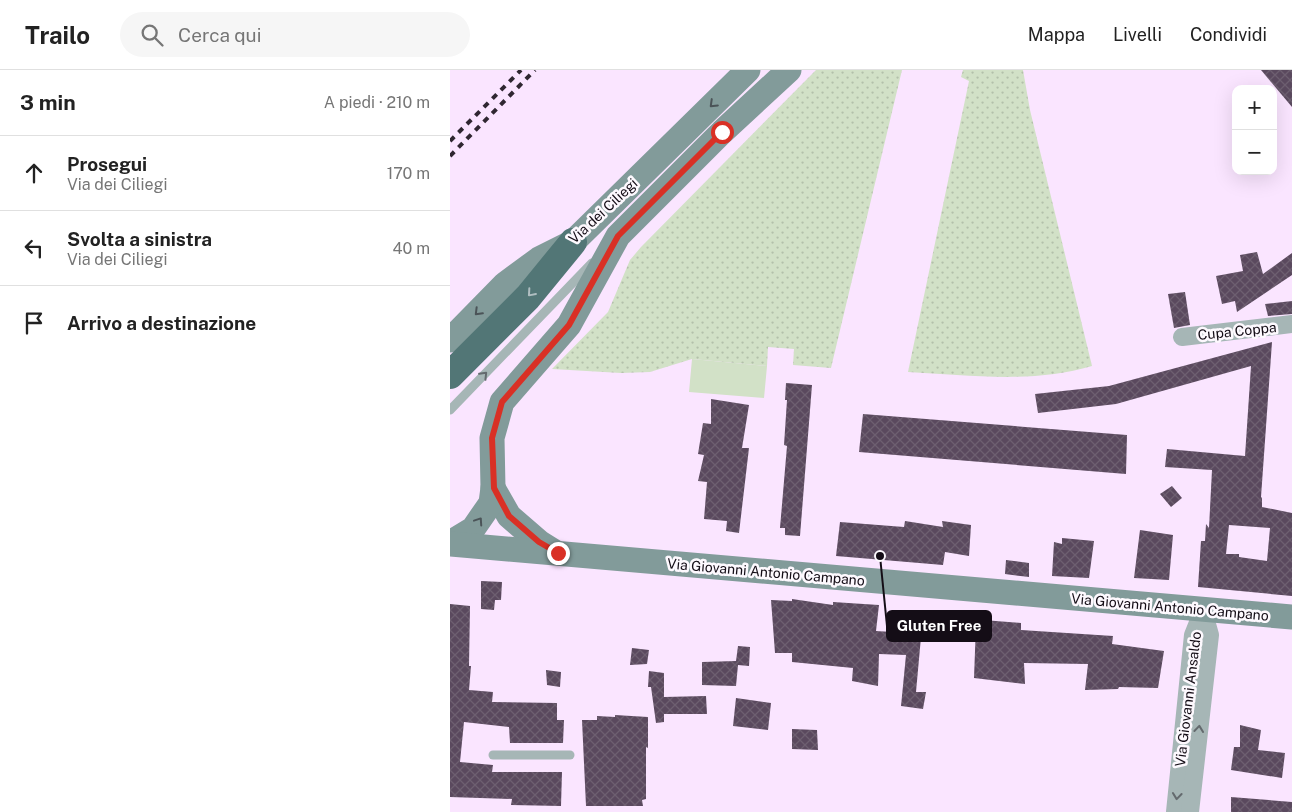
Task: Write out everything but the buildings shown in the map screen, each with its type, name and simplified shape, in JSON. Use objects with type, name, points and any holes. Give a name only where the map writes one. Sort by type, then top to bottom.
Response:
[{"type":"highway","points":[[450,375],[528,296],[573,242]]},
{"type":"main road","name":"Via dei Ciliegi","points":[[450,340],[505,284],[540,259],[573,242],[748,70]]},
{"type":"main road","name":"Via dei Ciliegi","points":[[450,543],[473,529],[491,503],[494,488],[492,438],[502,402],[569,325],[618,236],[722,132],[789,70]]},
{"type":"main road","name":"Via dei Ciliegi","points":[[494,488],[509,516],[539,542],[558,553]]},
{"type":"main road","name":"Via Giovanni Antonio Campano","points":[[450,543],[1292,617]]},
{"type":"street","name":"Cupa Coppa","points":[[1182,337],[1292,324]]},
{"type":"street","name":"Via Giovanni Ansaldo","points":[[1175,812],[1193,635],[1203,610]]},
{"type":"street","name":"Via Giovanni Ansaldo","points":[[1190,812],[1210,635],[1203,610]]},
{"type":"lane","points":[[450,410],[618,236]]},
{"type":"lane","points":[[493,755],[570,755]]},
{"type":"green space","points":[[816,70],[902,70],[831,368],[793,365],[794,349],[768,347],[767,366],[692,359],[650,372],[621,373],[552,369],[608,312],[630,260],[641,247]]},
{"type":"green space","points":[[963,70],[1023,70],[1030,110],[1092,366],[1069,372],[1023,377],[908,372],[969,81],[961,77]]},
{"type":"green space","points":[[692,359],[767,366],[764,398],[689,392]]},
{"type":"railway","points":[[450,141],[521,70]]},
{"type":"railway","points":[[450,156],[535,70]]},
{"type":"place","name":"Gluten Free","points":[[880,556]]},
{"type":"route","points":[[558,553],[539,542],[509,516],[494,488],[492,438],[502,402],[569,325],[618,236],[722,132]]}]
